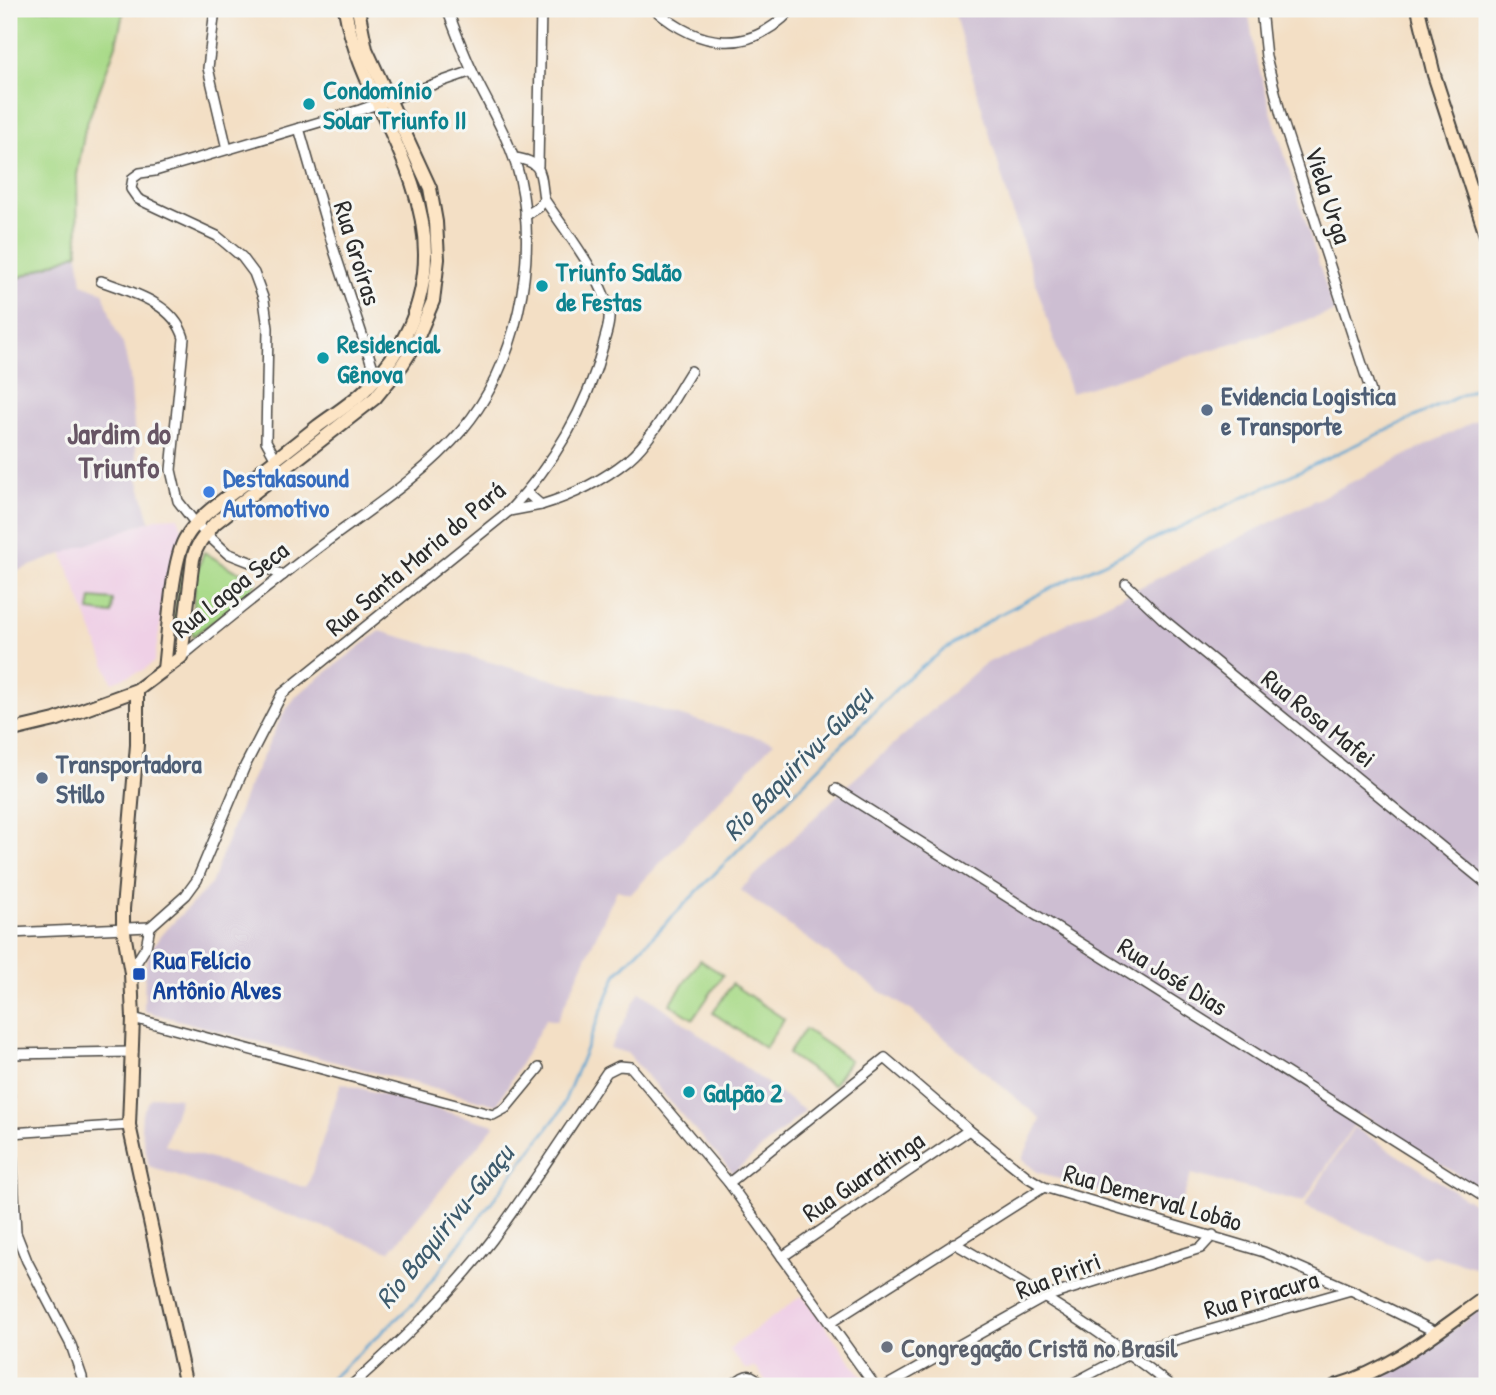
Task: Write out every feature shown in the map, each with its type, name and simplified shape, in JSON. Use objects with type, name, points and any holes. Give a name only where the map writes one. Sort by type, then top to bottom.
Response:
[{"type":"street","points":[[215,9],[208,68],[227,149]]},
{"type":"street","points":[[164,669],[179,555],[186,538],[215,523],[375,398],[393,357],[408,332],[423,287],[425,254],[415,190],[377,105],[355,47],[345,9]]},
{"type":"street","points":[[181,657],[193,559],[208,512],[367,388],[380,383],[402,365],[433,301],[438,265],[436,222],[430,188],[366,49],[358,9]]},
{"type":"street","name":"Rua Lagoa Seca","points":[[9,731],[55,720],[137,690],[416,474],[462,430],[479,406],[492,384],[516,320],[524,281],[525,216],[520,182],[505,134],[472,71],[447,9]]},
{"type":"street","points":[[525,216],[539,207],[544,199],[538,166],[541,9]]},
{"type":"street","points":[[654,9],[673,25],[695,36],[726,42],[747,38],[769,29],[792,9]]},
{"type":"street","points":[[777,9],[784,17]]},
{"type":"street","name":"Viela Urga","points":[[1261,9],[1266,57],[1282,119],[1371,392]]},
{"type":"street","points":[[1418,9],[1434,75],[1487,237]]},
{"type":"street","points":[[276,459],[265,441],[268,328],[264,300],[254,273],[242,257],[223,241],[138,199],[131,189],[132,178],[140,173],[155,171],[377,105],[472,71]]},
{"type":"street","name":"Rua Groíras","points":[[299,128],[334,250],[380,383]]},
{"type":"street","points":[[514,158],[534,162],[538,166]]},
{"type":"street","name":"Rua Santa Maria do Pará","points":[[131,971],[146,947],[150,927],[186,895],[197,880],[245,766],[282,694],[509,511],[541,475],[568,431],[588,391],[602,351],[609,314],[589,267],[544,199]]},
{"type":"street","points":[[101,281],[157,305],[181,328],[184,338],[172,470],[178,501],[220,548],[236,559],[283,575]]},
{"type":"street","points":[[509,511],[567,497],[629,459],[646,440],[691,371]]},
{"type":"street","points":[[527,493],[541,505]]},
{"type":"street","name":"Rua Rosa Mafei","points":[[1126,584],[1164,620],[1487,884]]},
{"type":"street","points":[[137,690],[137,745],[123,927],[131,971],[133,1018],[129,1125],[186,1386]]},
{"type":"street","name":"Rua José Dias","points":[[836,789],[1487,1199]]},
{"type":"street","points":[[9,933],[150,927]]},
{"type":"street","points":[[133,1018],[493,1115],[506,1108],[539,1068]]},
{"type":"street","points":[[9,1054],[133,1052]]},
{"type":"street","name":"Rua Demerval Lobão","points":[[729,1183],[885,1058],[969,1130],[1029,1178],[1044,1186],[1264,1252],[1351,1290],[1436,1332]]},
{"type":"street","points":[[351,1386],[403,1339],[452,1288],[491,1240],[607,1072],[619,1066],[631,1067],[729,1183],[875,1386]]},
{"type":"street","points":[[9,1092],[16,1233],[27,1261],[71,1345],[83,1386]]},
{"type":"street","points":[[11,1133],[129,1125]]},
{"type":"street","name":"Rua Guaratinga","points":[[782,1256],[969,1130]]},
{"type":"street","points":[[830,1323],[1044,1186]]},
{"type":"street","name":"Rua Piriri","points":[[886,1386],[1045,1297],[1200,1248],[1213,1235]]},
{"type":"street","points":[[954,1243],[1045,1297],[1130,1353],[1171,1386]]},
{"type":"street","name":"Rua Piracura","points":[[1068,1386],[1130,1353],[1351,1290]]},
{"type":"street","points":[[1335,1386],[1370,1374],[1401,1358],[1487,1296]]},
{"type":"street","points":[[731,1386],[750,1375],[762,1386]]},
{"type":"shaded area","points":[[953,9],[1248,9],[1255,54],[1271,111],[1334,312],[1071,393],[1006,191]]},
{"type":"shaded area","points":[[78,253],[82,284],[103,292],[123,344],[130,375],[138,478],[150,521],[9,574],[9,282]]},
{"type":"shaded area","points":[[1487,415],[1487,1193],[1361,1114],[1303,1202],[1191,1174],[1178,1215],[1037,1172],[1022,1159],[1041,1119],[912,1011],[881,992],[740,890],[851,782],[983,665]]},
{"type":"shaded area","points":[[178,517],[183,531],[169,576],[154,662],[144,670],[112,682],[62,553],[159,518]]},
{"type":"shaded area","points":[[380,631],[774,742],[631,894],[617,890],[557,1021],[546,1019],[497,1105],[144,1011],[145,968],[151,949],[161,935],[211,884],[247,789],[283,714],[297,695]]},
{"type":"shaded area","points":[[640,991],[805,1111],[733,1173],[627,1053],[610,1048]]},
{"type":"shaded area","points":[[341,1083],[495,1125],[390,1251],[149,1166],[141,1128],[142,1113],[151,1098],[180,1098],[165,1145],[307,1188]]},
{"type":"shaded area","points":[[1354,1127],[1487,1212],[1487,1271],[1434,1255],[1424,1258],[1304,1206]]},
{"type":"shaded area","points":[[801,1296],[869,1386],[770,1386],[756,1368],[745,1369],[729,1349]]},
{"type":"shaded area","points":[[1487,1305],[1487,1386],[1355,1386],[1387,1376]]},
{"type":"green space","points":[[9,9],[124,9],[116,45],[85,129],[77,175],[78,253],[9,282]]},
{"type":"green space","points":[[204,552],[257,580],[238,602],[192,637],[195,577]]},
{"type":"green space","points":[[183,556],[189,558],[179,632],[172,632]]},
{"type":"green space","points":[[91,598],[113,600],[112,614],[89,611]]},
{"type":"green space","points":[[700,960],[723,975],[693,1019],[670,1004]]},
{"type":"green space","points":[[732,984],[784,1019],[765,1048],[713,1013]]},
{"type":"green space","points":[[805,1029],[850,1060],[833,1085],[788,1054]]},
{"type":"waterway","name":"Rio Baquirivu-Guaçu","points":[[323,1386],[416,1301],[560,1112],[617,973],[905,680],[944,650],[996,616],[1487,383]]},
{"type":"place","name":"Condomínio Solar Triunfo II","points":[[309,104]]},
{"type":"place","name":"Triunfo Salão de Festas","points":[[542,286]]},
{"type":"place","name":"Residencial Gênova","points":[[323,358]]},
{"type":"place","name":"Evidencia Logistica e Transporte","points":[[1207,410]]},
{"type":"place","name":"Destakasound Automotivo","points":[[209,492]]},
{"type":"place","name":"Transportadora Stillo","points":[[42,778]]},
{"type":"place","name":"Rua Felício Antônio Alves","points":[[139,974]]},
{"type":"place","name":"Galpão 2","points":[[689,1092]]},
{"type":"place","name":"Congregação Cristã no Brasil","points":[[887,1347]]},
{"type":"district","name":"Jardim do Triunfo","points":[[119,450]]}]
